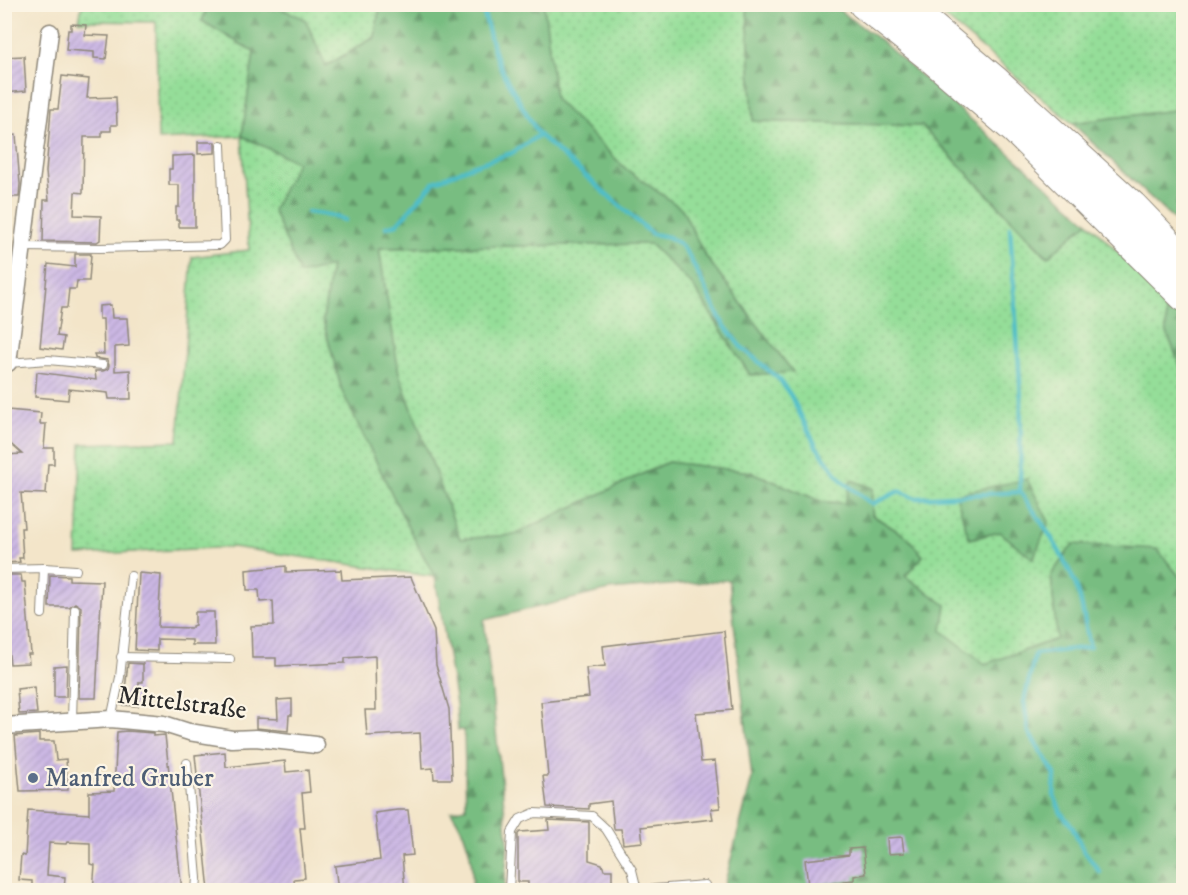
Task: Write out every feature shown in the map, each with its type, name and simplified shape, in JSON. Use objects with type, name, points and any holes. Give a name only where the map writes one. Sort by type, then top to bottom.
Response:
[{"type":"highway","points":[[864,4],[1015,129],[1184,296]]},
{"type":"highway","points":[[904,4],[1005,89],[1132,206],[1184,261]]},
{"type":"street","points":[[6,363],[50,32]]},
{"type":"street","name":"Mittelstraße","points":[[4,726],[111,719],[164,724],[189,732],[232,739],[256,738],[316,745]]},
{"type":"lane","points":[[23,247],[220,245],[225,240],[221,145]]},
{"type":"lane","points":[[6,363],[48,360],[103,365]]},
{"type":"lane","points":[[42,614],[44,568]]},
{"type":"lane","points":[[4,569],[76,570]]},
{"type":"lane","points":[[111,719],[120,677],[131,576]]},
{"type":"lane","points":[[72,721],[75,609]]},
{"type":"lane","points":[[121,657],[230,659]]},
{"type":"lane","points":[[187,764],[197,879],[196,891]]},
{"type":"lane","points":[[509,891],[512,832],[520,819],[534,813],[592,816],[606,828],[632,870],[637,891]]},
{"type":"lane","points":[[642,891],[705,885]]},
{"type":"green space","points":[[935,4],[1183,5],[1183,109],[1072,123],[934,8]]},
{"type":"green space","points":[[82,5],[208,5],[202,21],[254,52],[242,136],[158,140],[156,22],[79,21]]},
{"type":"green space","points":[[208,5],[272,5],[305,19],[326,66],[375,37],[380,5],[544,5],[555,99],[626,169],[682,209],[704,254],[793,372],[750,375],[693,286],[650,244],[379,248],[399,374],[460,539],[513,535],[668,462],[751,472],[823,502],[845,503],[851,480],[873,488],[872,515],[907,537],[923,556],[905,576],[946,605],[942,631],[985,664],[1057,639],[1051,575],[1073,544],[1157,549],[1183,581],[1183,890],[723,890],[752,778],[729,580],[609,590],[484,620],[508,842],[504,890],[472,890],[469,849],[462,830],[451,811],[466,808],[464,730],[458,730],[456,704],[435,577],[342,391],[323,320],[331,266],[300,274],[273,210],[297,162],[242,136],[254,52],[202,21]]},
{"type":"green space","points":[[272,5],[380,5],[375,37],[326,66],[305,19]]},
{"type":"green space","points":[[544,5],[747,5],[753,121],[922,126],[1047,257],[1088,222],[1166,300],[1166,330],[1183,373],[1183,581],[1157,549],[1051,575],[1057,639],[985,664],[941,631],[946,605],[905,576],[923,556],[907,537],[872,515],[873,488],[851,480],[846,503],[823,502],[751,472],[668,462],[513,535],[460,539],[399,374],[379,248],[650,244],[693,286],[750,375],[792,371],[704,254],[682,209],[626,169],[555,99]],"holes":[[[1027,479],[1034,559],[1000,532],[969,539]]]},
{"type":"green space","points":[[747,5],[832,5],[880,40],[1088,222],[1048,257],[922,126],[753,121]]},
{"type":"green space","points":[[1182,109],[1184,117],[1183,228],[1072,123]]},
{"type":"green space","points":[[242,136],[297,162],[331,265],[323,320],[342,391],[435,577],[233,547],[77,555],[81,444],[178,441],[192,257],[249,250]]},
{"type":"green space","points":[[1166,300],[1183,320],[1183,373],[1166,330]]},
{"type":"green space","points":[[1027,479],[1049,522],[1033,559],[1000,532],[969,539],[956,494]]},
{"type":"building","points":[[71,24],[86,25],[85,35],[109,36],[106,59],[94,58],[94,52],[66,50],[68,30],[71,30]]},
{"type":"building","points":[[24,56],[26,91],[4,93],[4,57]]},
{"type":"building","points":[[62,76],[89,79],[87,98],[116,97],[117,125],[111,125],[111,131],[102,131],[102,137],[84,137],[83,193],[75,192],[74,215],[101,216],[100,240],[97,242],[43,241],[44,200],[49,200],[46,172],[51,109],[58,109]]},
{"type":"building","points":[[16,135],[19,197],[9,197],[7,163],[4,163],[4,137]]},
{"type":"building","points":[[198,142],[215,142],[215,153],[198,154]]},
{"type":"building","points":[[195,155],[195,227],[179,227],[179,220],[176,220],[176,207],[179,207],[179,185],[169,185],[169,169],[172,169],[172,156]]},
{"type":"building","points":[[75,254],[91,254],[89,281],[77,281],[76,289],[69,289],[67,308],[61,308],[57,336],[64,337],[62,350],[40,347],[48,264],[75,267]]},
{"type":"building","points":[[111,305],[112,318],[127,318],[129,346],[115,347],[115,371],[130,370],[131,399],[109,399],[108,393],[69,389],[68,400],[35,397],[37,372],[96,380],[95,371],[108,369],[107,360],[95,358],[94,354],[104,354],[103,319],[99,319],[99,306]]},
{"type":"building","points":[[7,410],[41,413],[40,424],[46,424],[44,448],[54,448],[54,464],[48,464],[46,494],[21,493],[24,528],[21,528],[23,558],[19,558],[20,562],[4,563],[4,455],[22,454],[4,438]]},
{"type":"building","points":[[286,566],[286,572],[341,570],[342,580],[411,577],[434,631],[436,665],[449,709],[452,779],[434,779],[433,768],[422,769],[420,733],[367,736],[365,710],[376,710],[375,656],[345,658],[345,663],[276,666],[276,658],[252,658],[251,626],[274,625],[273,601],[260,602],[259,590],[247,590],[246,570]]},
{"type":"building","points":[[139,573],[161,575],[158,627],[192,628],[195,625],[195,612],[214,612],[215,645],[192,645],[192,640],[157,639],[157,651],[135,650]]},
{"type":"building","points":[[4,575],[21,575],[22,582],[25,582],[31,654],[28,654],[29,663],[10,664],[4,612]]},
{"type":"building","points":[[50,575],[69,576],[69,580],[102,581],[96,698],[79,698],[81,607],[75,603],[69,607],[49,607]]},
{"type":"building","points":[[724,631],[732,710],[696,713],[701,762],[715,761],[720,808],[711,809],[713,819],[641,827],[643,842],[623,844],[621,829],[614,829],[611,801],[589,804],[589,809],[547,807],[543,776],[548,776],[541,702],[589,697],[586,668],[605,666],[603,646]]},
{"type":"building","points":[[128,663],[143,664],[143,682],[139,682],[138,706],[121,705]]},
{"type":"building","points":[[67,665],[66,697],[54,697],[54,666]]},
{"type":"building","points":[[34,687],[37,713],[19,714],[17,689]]},
{"type":"building","points":[[292,699],[292,715],[289,715],[288,731],[256,728],[256,718],[278,719],[277,700]]},
{"type":"building","points":[[117,732],[153,733],[153,736],[165,735],[182,891],[93,891],[95,865],[90,864],[90,843],[67,842],[66,844],[49,843],[47,875],[65,877],[64,891],[32,889],[32,881],[19,880],[21,855],[25,856],[28,810],[89,814],[89,792],[114,791]]},
{"type":"building","points":[[39,734],[39,741],[54,741],[56,760],[66,759],[68,790],[20,791],[15,736]]},
{"type":"building","points":[[225,752],[226,767],[285,761],[286,772],[308,770],[310,792],[302,793],[305,828],[300,828],[305,878],[294,879],[295,891],[209,891],[195,755]]},
{"type":"building","points":[[408,810],[413,855],[402,856],[405,891],[338,891],[335,866],[380,860],[375,813]]},
{"type":"building","points":[[548,820],[589,822],[589,860],[602,864],[604,870],[612,870],[612,891],[528,891],[528,882],[518,882],[518,834],[549,830]]},
{"type":"building","points":[[902,837],[904,853],[888,854],[887,838]]},
{"type":"building","points":[[863,848],[866,874],[854,876],[854,880],[808,885],[805,860],[849,855],[849,849]]},
{"type":"waterway","points":[[482,6],[495,55],[505,77],[539,135],[652,234],[669,237],[681,245],[689,256],[722,322],[740,346],[780,380],[791,396],[816,446],[842,481],[872,504],[899,491],[916,498],[1020,492],[1028,503],[1057,548],[1075,583],[1090,647],[1035,654],[1024,701],[1029,733],[1055,774],[1054,795],[1061,813],[1072,826],[1082,848],[1100,872]]},
{"type":"waterway","points":[[386,227],[397,224],[434,182],[512,153],[539,135]]},
{"type":"waterway","points":[[307,212],[345,220]]},
{"type":"waterway","points":[[1010,227],[1021,398],[1020,492]]},
{"type":"place","name":"Manfred Gruber","points":[[33,778]]}]
